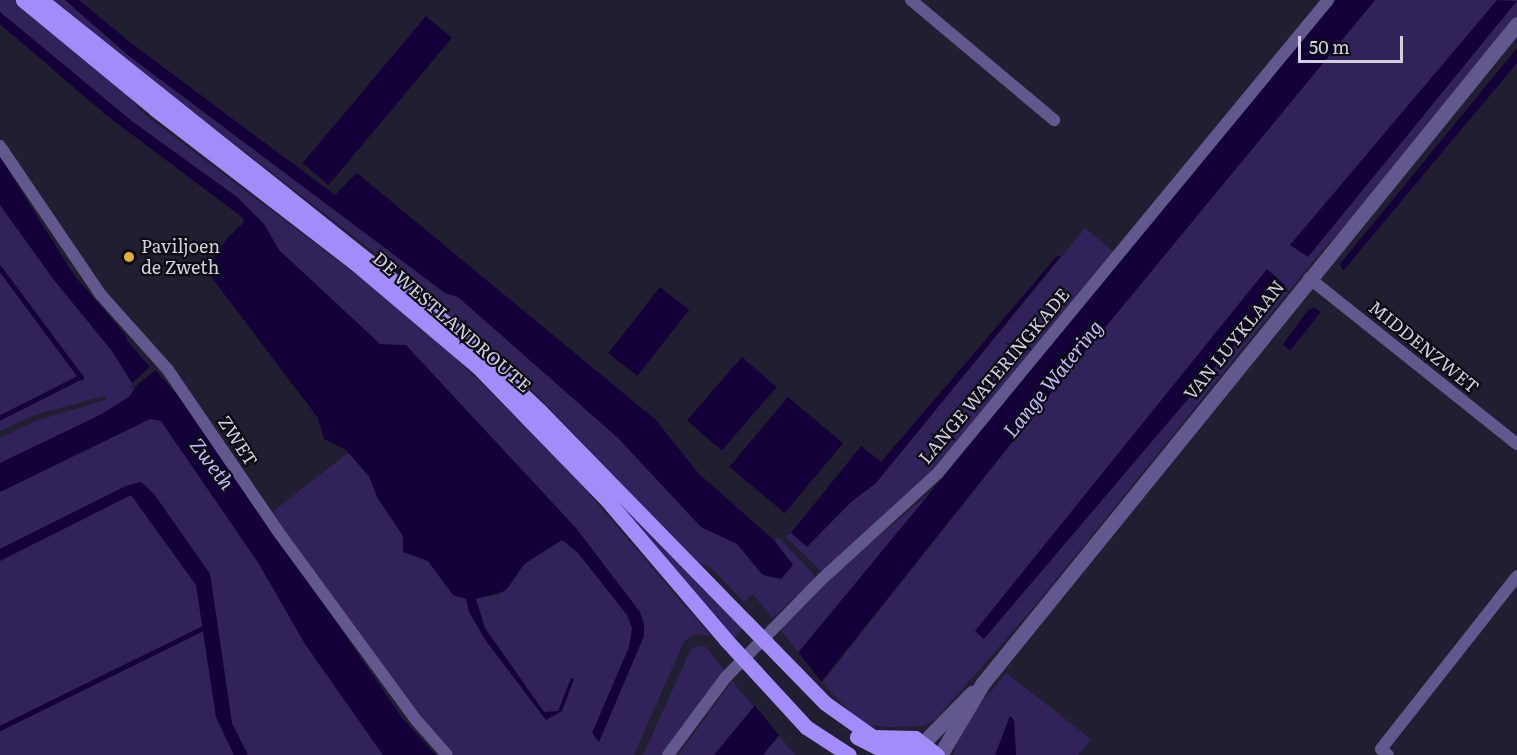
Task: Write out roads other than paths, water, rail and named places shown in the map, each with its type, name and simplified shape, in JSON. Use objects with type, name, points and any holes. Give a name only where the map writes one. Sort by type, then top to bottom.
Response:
[{"type":"main road","name":"DE WESTLANDROUTE","points":[[23,0],[131,90],[363,269],[478,368],[592,484],[727,641],[833,755]]},
{"type":"main road","name":"DE WESTLANDROUTE","points":[[41,0],[455,330],[540,411],[825,703],[885,748]]},
{"type":"main road","name":"DE WESTLANDROUTE","points":[[806,727],[849,755]]},
{"type":"main road","points":[[885,748],[908,736],[920,749],[938,755]]},
{"type":"street","points":[[911,0],[1054,120]]},
{"type":"street","name":"LANGE WATERINGKADE","points":[[668,755],[726,677],[822,579],[938,473],[1328,0]]},
{"type":"street","name":"VAN LUYKLAAN","points":[[938,755],[983,683],[1517,24]]},
{"type":"street","name":"ZWET","points":[[0,146],[88,277],[168,370],[277,530],[417,721],[447,755]]},
{"type":"street","name":"MIDDENZWET","points":[[1309,278],[1517,444]]},
{"type":"street","points":[[1388,755],[1381,749],[1517,576]]},
{"type":"street","name":"VAN LUYKLAAN","points":[[920,749],[946,716],[983,683]]},
{"type":"water","points":[[65,0],[79,0],[131,43],[335,195],[357,173],[656,420],[698,473],[774,540],[793,565],[781,579],[763,575],[737,544],[701,527],[618,438],[458,297],[445,293],[129,56]]},
{"type":"water","name":"Lange Watering","points":[[1336,0],[1375,0],[1052,392],[763,755],[714,755]]},
{"type":"water","points":[[1497,0],[1517,1],[1308,257],[1290,245]]},
{"type":"water","points":[[0,12],[133,122],[237,197],[264,224],[279,250],[380,344],[406,345],[576,528],[640,612],[644,624],[644,636],[599,742],[592,733],[629,647],[632,628],[627,615],[578,553],[562,540],[524,564],[505,591],[476,599],[485,628],[544,712],[558,711],[571,678],[574,679],[562,711],[546,720],[486,641],[469,612],[466,599],[453,595],[428,561],[403,552],[403,536],[377,497],[369,476],[345,449],[324,439],[318,418],[206,270],[225,241],[244,222],[243,218],[106,115],[0,24]]},
{"type":"water","points":[[426,16],[452,38],[329,185],[303,163]]},
{"type":"water","points":[[1517,48],[1517,63],[1343,271],[1340,264]]},
{"type":"water","name":"Zweth","points":[[0,157],[74,275],[191,411],[403,719],[436,755],[383,755],[305,644],[259,564],[161,421],[150,419],[0,492],[0,463],[100,415],[129,397],[135,388],[112,351],[54,280],[0,205]]},
{"type":"water","points":[[1057,256],[1061,256],[876,483],[851,502],[807,547],[791,533],[861,446],[881,462]]},
{"type":"water","points":[[1267,269],[1285,285],[984,639],[975,631]]},
{"type":"water","points":[[660,287],[689,310],[637,376],[608,353]]},
{"type":"water","points":[[1315,308],[1321,312],[1290,351],[1283,344],[1309,309]]},
{"type":"water","points":[[742,357],[777,387],[722,451],[687,420]]},
{"type":"water","points":[[788,397],[843,443],[785,513],[730,467]]},
{"type":"water","points":[[141,482],[154,494],[210,574],[232,723],[248,755],[234,755],[216,717],[196,585],[131,495],[0,561],[0,549],[126,486]]},
{"type":"water","points":[[1010,716],[1014,720],[1016,755],[995,755]]},
{"type":"waterway","points":[[0,268],[81,377],[0,418]]},
{"type":"waterway","points":[[0,728],[201,629]]},
{"type":"place","name":"Paviljoen de Zweth","points":[[129,257]]}]
